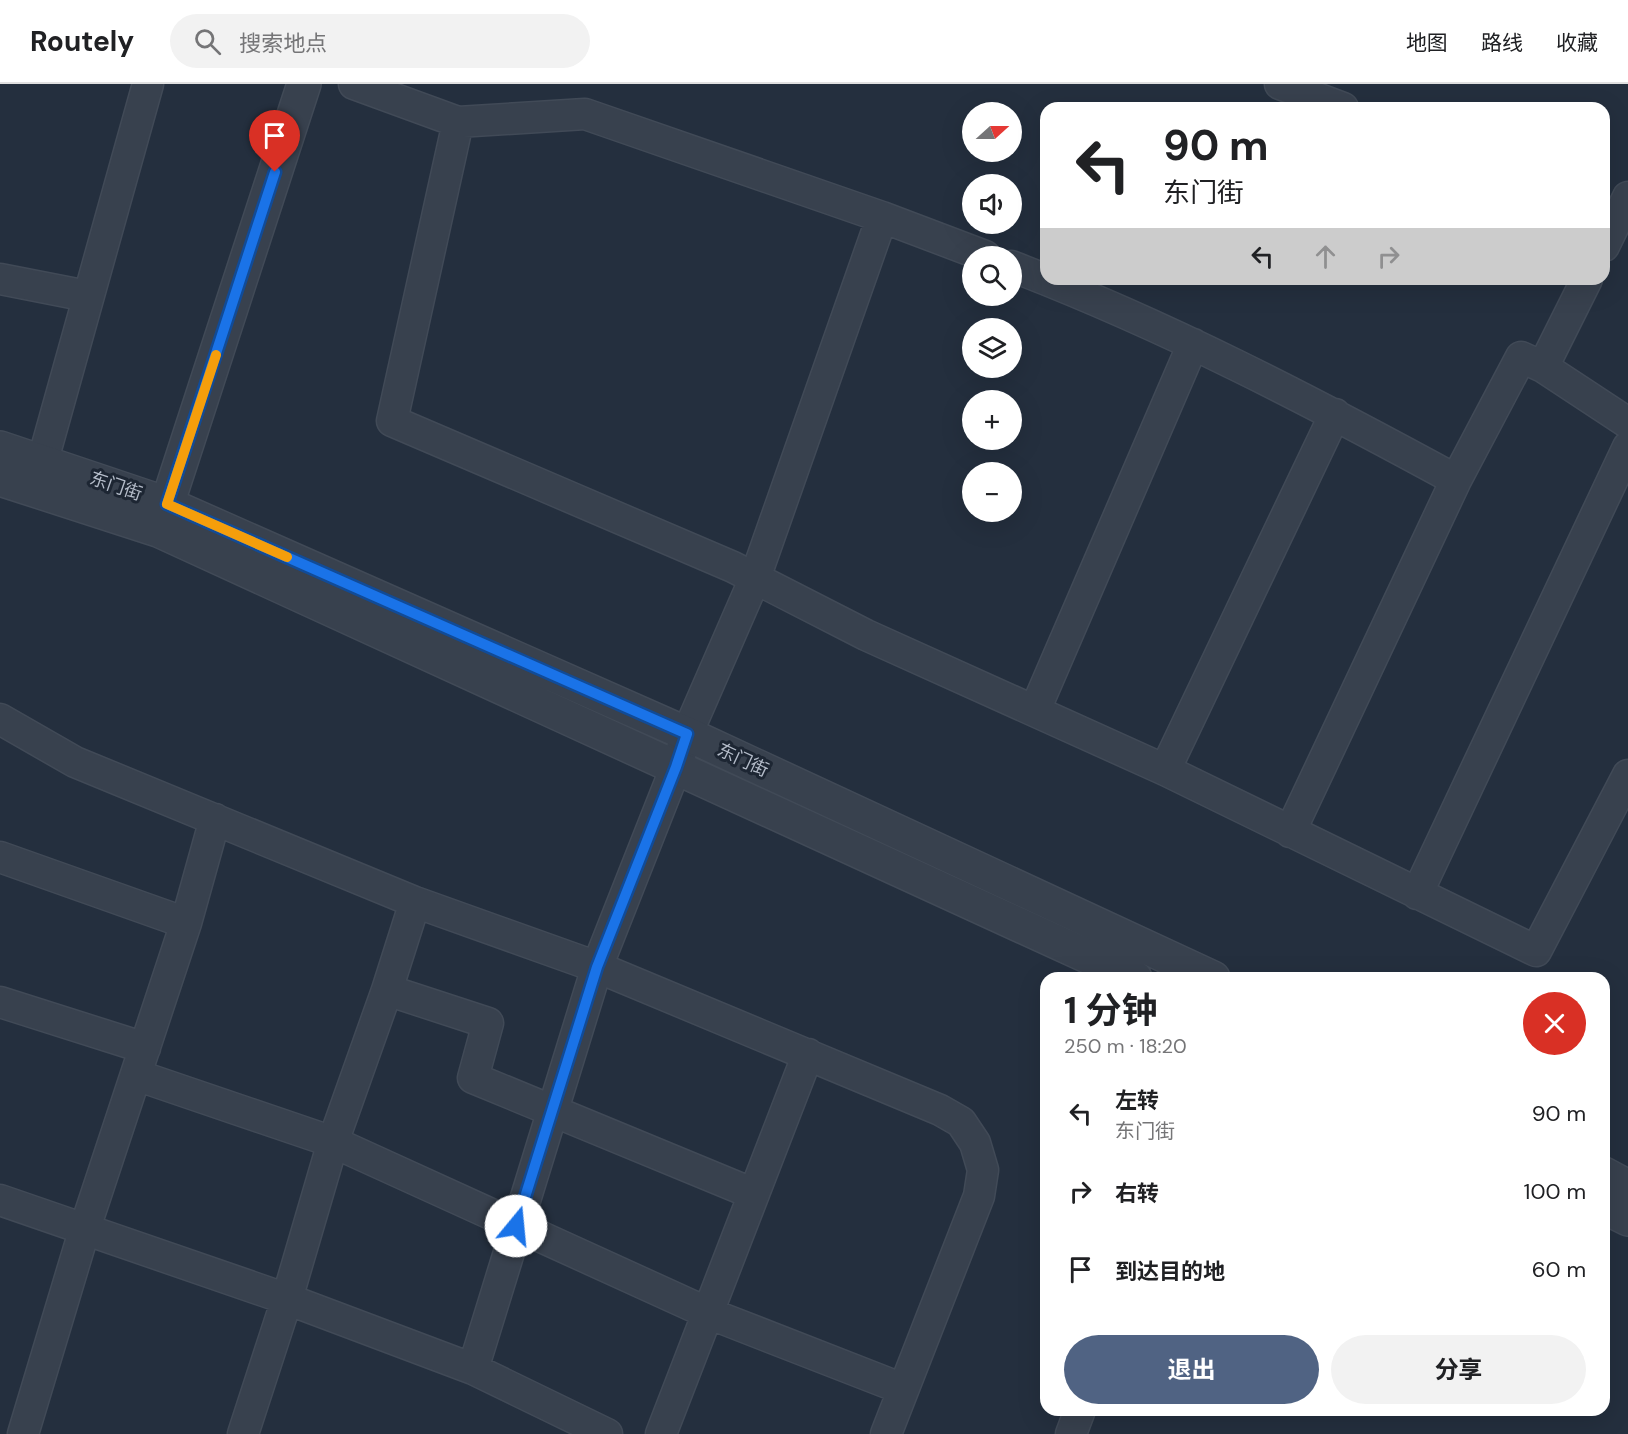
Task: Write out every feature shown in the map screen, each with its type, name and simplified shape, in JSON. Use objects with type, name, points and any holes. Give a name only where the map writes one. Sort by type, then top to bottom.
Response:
[{"type":"street","points":[[39,475],[148,84]]},
{"type":"street","points":[[163,517],[304,84]]},
{"type":"street","points":[[354,84],[458,122],[585,114],[882,217],[962,247]]},
{"type":"street","points":[[1280,84],[1327,102]]},
{"type":"street","points":[[458,122],[392,421],[722,562],[866,635],[1165,770],[1536,951],[1628,774]]},
{"type":"street","points":[[1610,227],[1617,205]]},
{"type":"street","points":[[473,1369],[597,967],[687,734],[755,578],[882,217]]},
{"type":"street","points":[[1022,270],[1040,277]]},
{"type":"street","points":[[0,279],[87,297]]},
{"type":"street","points":[[1061,285],[1193,344],[1335,414],[1456,480]]},
{"type":"street","points":[[1543,368],[1584,285]]},
{"type":"street","points":[[1035,710],[1193,344]]},
{"type":"street","points":[[1290,832],[1456,480],[1521,357],[1543,368],[1628,423]]},
{"type":"street","points":[[1165,770],[1335,414]]},
{"type":"street","points":[[1417,894],[1628,447]]},
{"type":"street","name":"东门街","points":[[0,448],[39,475],[163,517],[687,734],[1200,972]]},
{"type":"street","name":"东门街","points":[[0,479],[39,475]]},
{"type":"street","name":"东门街","points":[[163,517],[676,767],[1122,972]]},
{"type":"street","points":[[0,719],[75,762],[416,902],[597,967],[940,1110],[961,1122],[975,1143],[981,1161],[983,1170],[979,1196],[886,1434]]},
{"type":"street","points":[[23,1434],[85,1228],[186,923],[215,819]]},
{"type":"street","points":[[0,857],[186,923]]},
{"type":"street","points":[[243,1434],[287,1299],[333,1142],[416,902]]},
{"type":"street","points":[[387,990],[488,1023],[473,1078],[754,1194]]},
{"type":"street","points":[[0,1002],[333,1142],[708,1313],[903,1389]]},
{"type":"street","points":[[661,1434],[808,1054]]},
{"type":"street","points":[[1610,1177],[1628,1187]]},
{"type":"street","points":[[0,1200],[287,1299],[473,1369],[607,1434]]},
{"type":"street","points":[[1610,1210],[1628,1220]]},
{"type":"street","points":[[1071,1434],[1078,1416]]},
{"type":"slow traffic","points":[[216,355],[167,504],[287,557]]},
{"type":"route","points":[[275,172],[167,504],[687,734],[597,967],[516,1226]]}]
